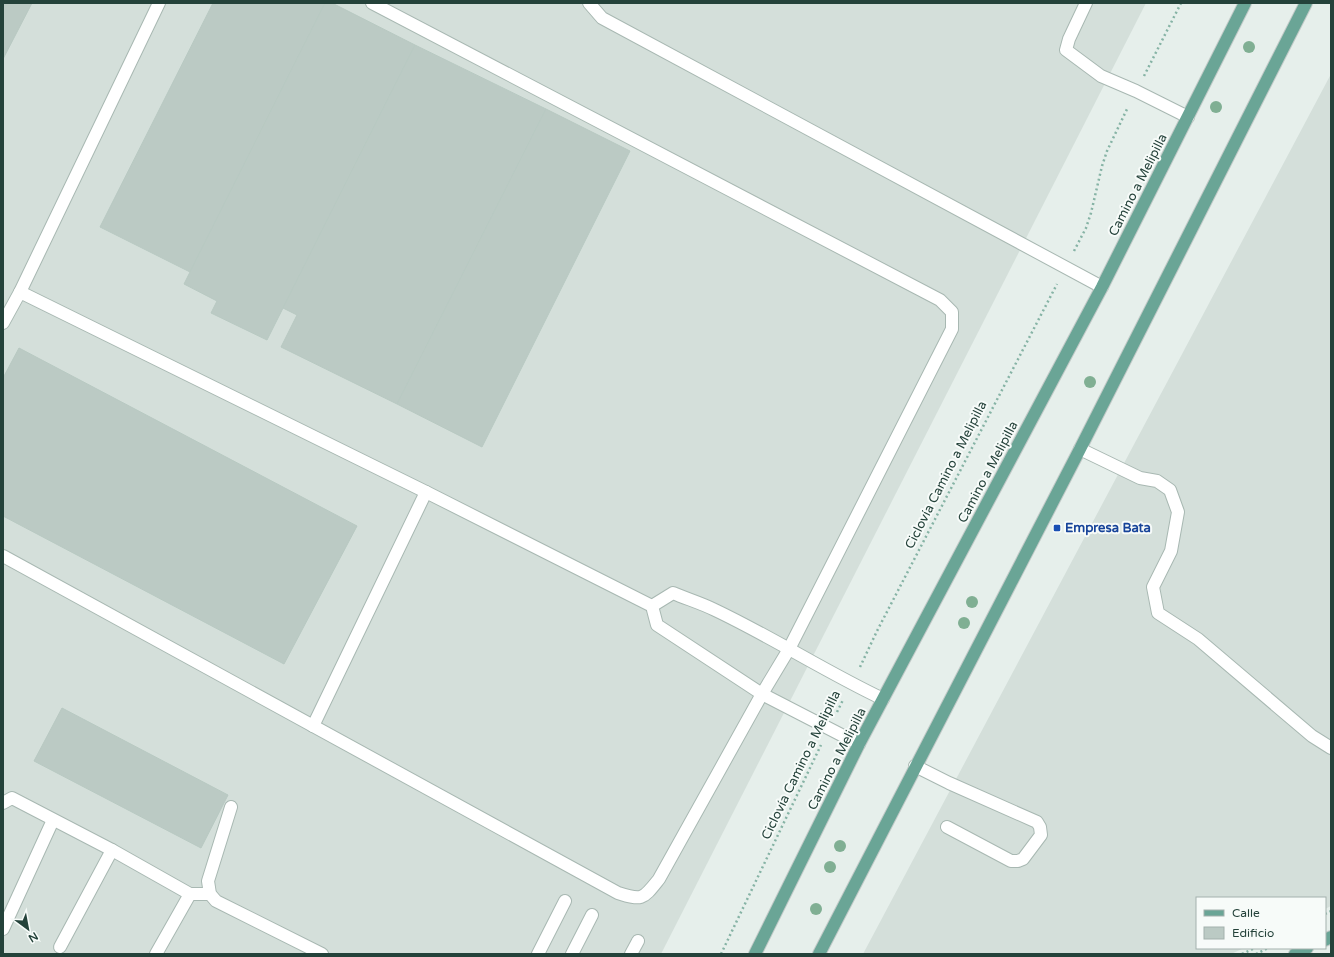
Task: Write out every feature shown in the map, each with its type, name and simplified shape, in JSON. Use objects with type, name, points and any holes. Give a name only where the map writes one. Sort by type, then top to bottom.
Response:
[{"type":"main road","name":"Camino a Melipilla","points":[[755,954],[859,744],[1102,287],[1245,3]]},
{"type":"main road","points":[[819,954],[1080,449],[1306,3]]},
{"type":"main road","points":[[1295,954],[1305,949]]},
{"type":"lane","points":[[3,323],[20,292],[159,3]]},
{"type":"lane","points":[[3,556],[618,893],[636,899],[647,894],[659,879],[762,694],[789,649],[952,329],[952,312],[940,300],[372,3]]},
{"type":"lane","points":[[589,3],[602,18],[1102,287]]},
{"type":"lane","points":[[1086,3],[1069,39],[1066,50],[1101,76],[1136,91],[1188,117]]},
{"type":"lane","points":[[20,292],[426,492],[652,606],[657,625],[762,694],[859,744]]},
{"type":"lane","points":[[1080,449],[1140,478],[1156,481],[1170,490],[1178,512],[1171,551],[1153,587],[1158,613],[1198,639],[1302,727],[1331,748]]},
{"type":"lane","points":[[313,726],[426,492]]},
{"type":"lane","points":[[652,606],[672,593],[715,610],[851,684],[883,699]]},
{"type":"lane","points":[[916,766],[949,783],[1037,822],[1040,827],[1041,835],[1024,859],[1011,861],[947,827]]},
{"type":"lane","points":[[3,803],[12,798],[112,850],[190,894],[210,894]]},
{"type":"lane","points":[[231,807],[208,881],[210,894],[216,901],[322,954]]},
{"type":"lane","points":[[3,929],[53,820]]},
{"type":"lane","points":[[60,947],[112,850]]},
{"type":"lane","points":[[156,954],[190,894]]},
{"type":"lane","points":[[538,954],[565,901]]},
{"type":"lane","points":[[572,954],[592,915]]},
{"type":"lane","points":[[631,954],[638,941]]},
{"type":"path","name":"Ciclovía Camino a Melipilla","points":[[721,954],[876,631],[1086,228],[1107,151],[1181,3]]},
{"type":"path","points":[[1242,954],[1253,949]]},
{"type":"path","points":[[1256,954],[1266,949]]},
{"type":"shaded area","points":[[3,3],[1146,3],[661,954],[3,954]]},
{"type":"shaded area","points":[[1331,74],[1331,906],[1326,908],[1326,897],[1196,897],[1196,949],[1242,949],[1231,954],[863,954]]},
{"type":"building","points":[[3,3],[32,3],[3,59]]},
{"type":"building","points":[[213,3],[325,3],[190,272],[100,227]]},
{"type":"building","points":[[325,3],[332,3],[415,45],[267,340],[211,313],[217,301],[184,284]]},
{"type":"building","points":[[415,45],[546,109],[397,404],[281,347],[297,315],[283,308]]},
{"type":"building","points":[[546,109],[630,151],[482,447],[397,404]]},
{"type":"building","points":[[19,348],[357,526],[284,664],[3,516],[3,378]]},
{"type":"building","points":[[62,708],[228,795],[201,848],[34,761]]},
{"type":"place","name":"Empresa Bata","points":[[1057,528]]}]
